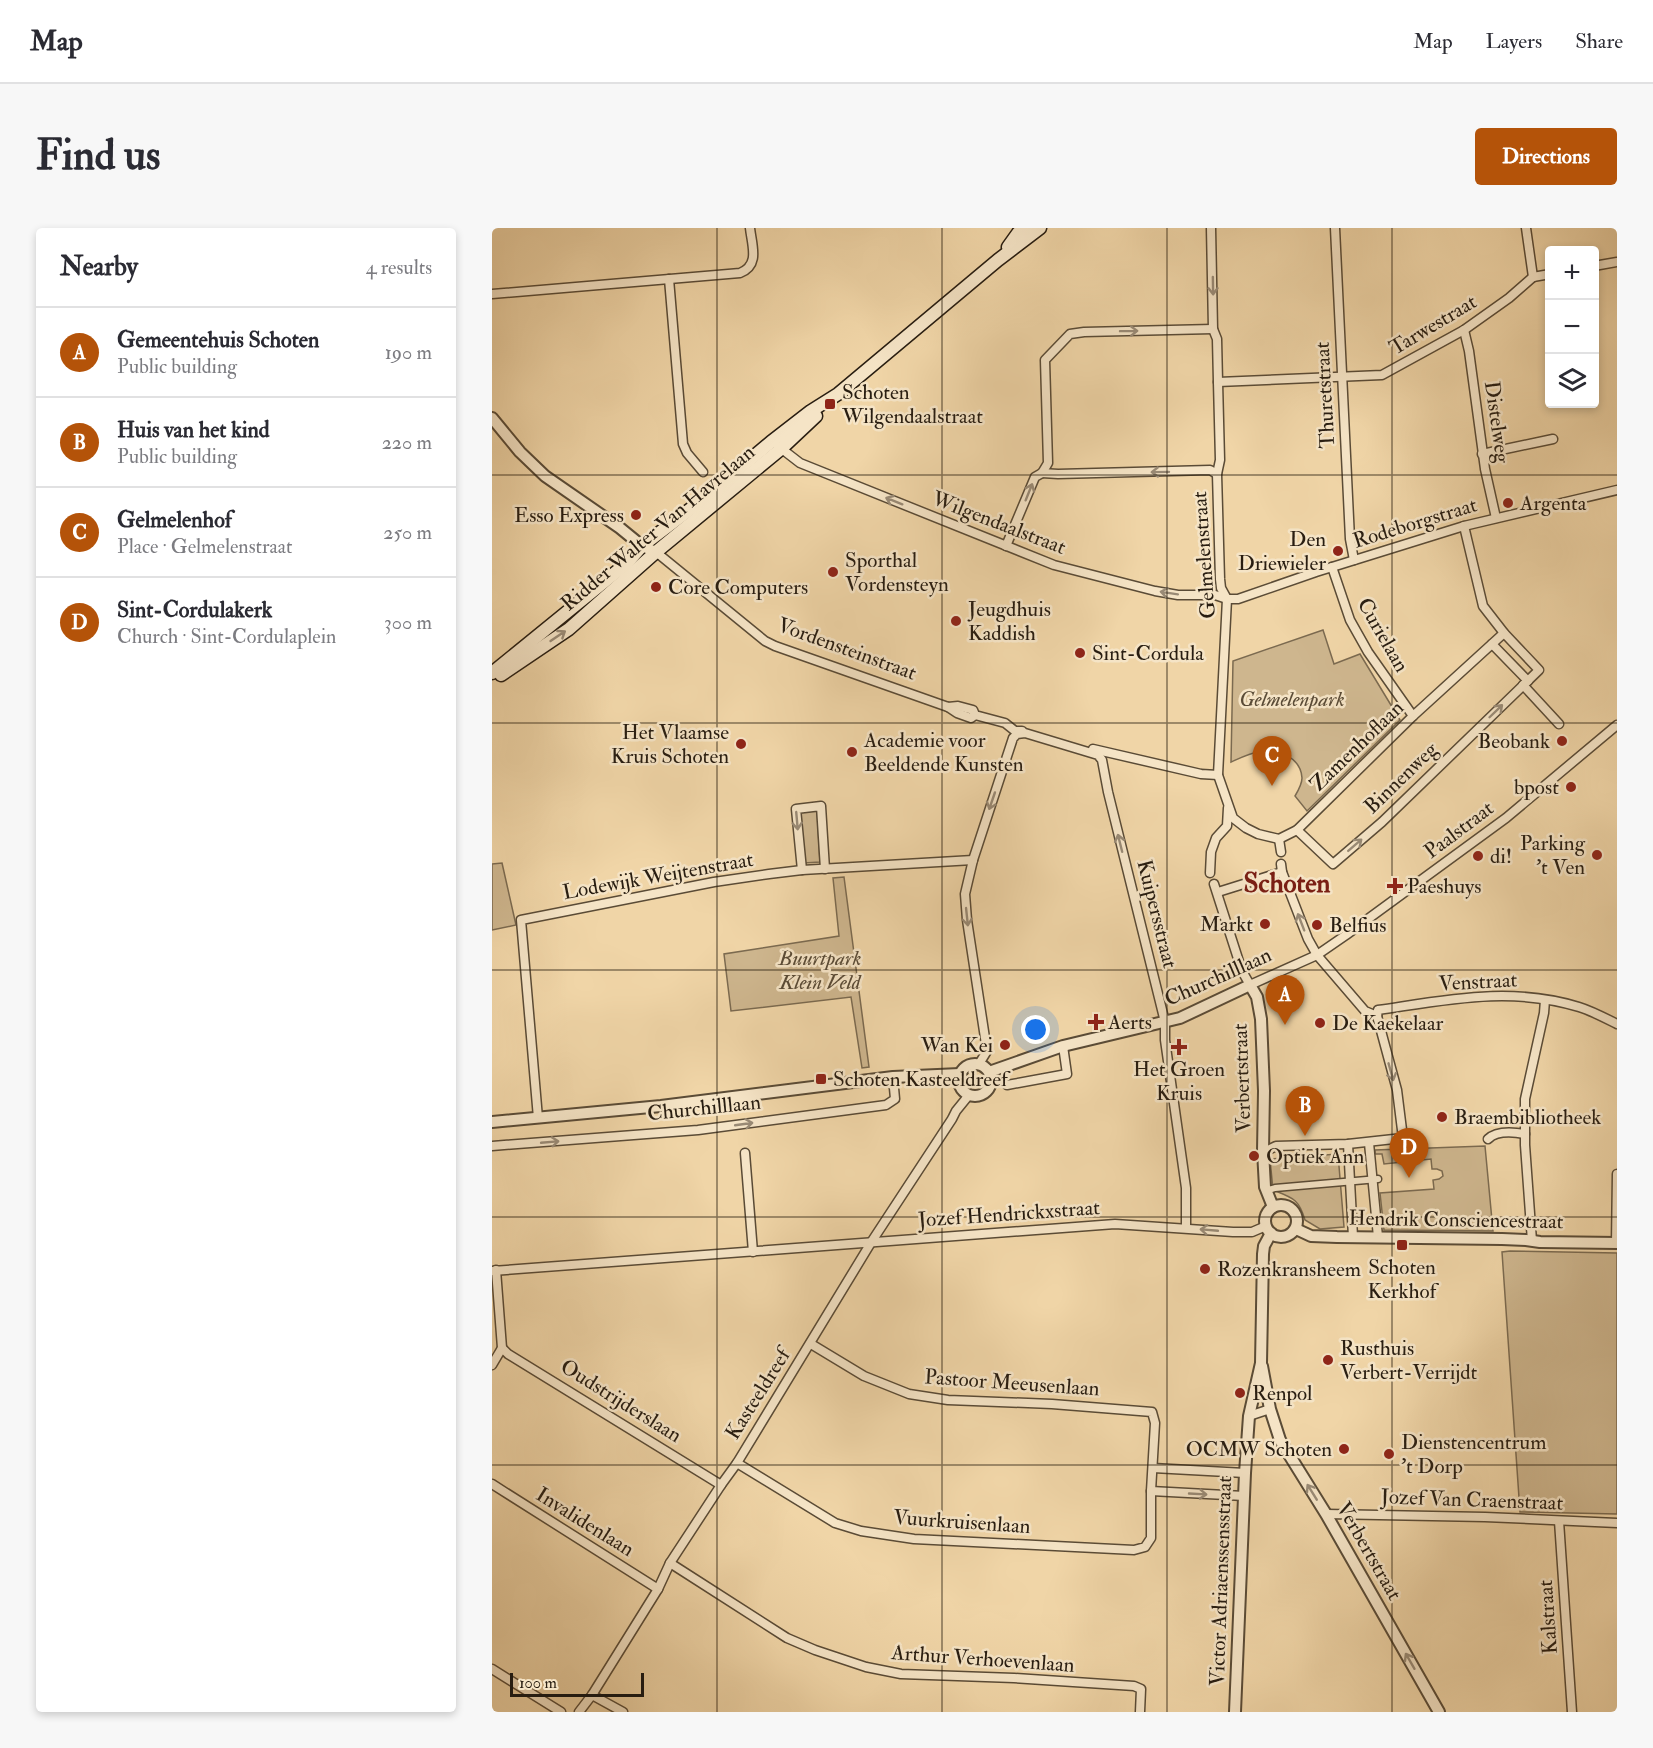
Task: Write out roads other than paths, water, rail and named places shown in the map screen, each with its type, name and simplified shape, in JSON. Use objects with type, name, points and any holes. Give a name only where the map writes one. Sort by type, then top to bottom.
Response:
[{"type":"main road","name":"Ridder Walter Van Havrelaan","points":[[998,260],[1018,233],[1025,228]]},
{"type":"main road","name":"Ridder Walter Van Havrelaan","points":[[492,680],[569,629],[656,552],[782,448],[838,393],[1040,228]]},
{"type":"main road","name":"Ridder Walter Van Havrelaan","points":[[492,673],[626,564],[642,546],[701,501],[771,442],[838,393]]},
{"type":"street","points":[[492,294],[740,273],[752,265],[750,228]]},
{"type":"street","name":"Gelmelenstraat","points":[[1211,228],[1218,382],[1220,460],[1217,474],[1221,588],[1227,599],[1218,775],[1229,808]]},
{"type":"street","name":"Thuretstraat","points":[[1335,228],[1350,538],[1354,560]]},
{"type":"street","points":[[1527,228],[1533,277],[1545,275]]},
{"type":"street","points":[[1599,265],[1617,262]]},
{"type":"street","name":"Tarwestraat","points":[[1218,382],[1382,375],[1464,330],[1509,298],[1533,277]]},
{"type":"street","points":[[669,279],[683,444],[687,453],[703,472]]},
{"type":"street","points":[[1006,546],[1035,477],[1042,473],[1048,463],[1045,360],[1070,334],[1214,329]]},
{"type":"street","name":"Distelweg","points":[[1464,330],[1469,351],[1482,454],[1496,518]]},
{"type":"street","name":"Vordensteinstraat","points":[[492,418],[520,452],[545,476],[642,546],[656,552],[765,641],[948,707],[958,706],[973,710],[975,715],[1005,723],[1015,731],[1029,731],[1201,774],[1218,775]]},
{"type":"street","points":[[1482,454],[1553,439]]},
{"type":"street","name":"Wilgendaalstraat","points":[[771,442],[800,463],[1054,565],[1178,595],[1215,595],[1227,599]]},
{"type":"street","points":[[1042,473],[1210,471],[1217,474]]},
{"type":"street","name":"Rodeborgstraat","points":[[1227,599],[1238,598],[1464,526],[1617,490]]},
{"type":"street","points":[[1464,526],[1483,606],[1504,633],[1539,670],[1526,683]]},
{"type":"street","name":"Curielaan","points":[[1332,567],[1350,620],[1368,652],[1413,716]]},
{"type":"street","name":"Zamenhoflaan","points":[[1279,839],[1297,830],[1413,716],[1504,633]]},
{"type":"street","points":[[1492,644],[1559,724]]},
{"type":"street","name":"Binnenweg","points":[[1297,830],[1333,864],[1382,822],[1526,683]]},
{"type":"street","name":"Paalstraat","points":[[1317,955],[1506,818],[1616,729]]},
{"type":"street","name":"Kuipersstraat","points":[[973,860],[1013,738],[1017,734],[1025,733],[1098,755],[1102,760],[1165,1022],[1165,1040],[1186,1188],[1186,1228]]},
{"type":"street","points":[[802,870],[796,809],[821,806],[825,869]]},
{"type":"street","points":[[1229,808],[1233,818],[1246,828],[1258,834],[1279,839],[1281,852]]},
{"type":"street","points":[[1210,873],[1211,852],[1216,838],[1227,826],[1229,808]]},
{"type":"street","points":[[973,860],[965,894],[987,1051],[979,1064]]},
{"type":"street","name":"Lodewijk Weijtenstraat","points":[[538,1118],[521,920],[714,882],[802,870],[973,860]]},
{"type":"street","points":[[1250,985],[1242,970],[1216,888],[1282,868],[1308,939],[1317,955],[1365,1011],[1377,1016],[1396,1090],[1403,1138],[1370,1143],[1276,1146],[1263,1151]]},
{"type":"street","name":"Churchilllaan","points":[[989,1072],[1063,1046],[1180,1018],[1317,955]]},
{"type":"street","name":"Verbertstraat","points":[[1249,1416],[1261,1363],[1263,1254],[1268,1230],[1266,1215],[1273,1207],[1266,1191],[1263,1151],[1264,1091],[1261,1019],[1257,997],[1250,985]]},
{"type":"street","name":"Venstraat","points":[[1377,1016],[1378,1010],[1470,996],[1510,995],[1580,1008],[1617,1024]]},
{"type":"street","points":[[1532,1241],[1525,1099],[1545,1000]]},
{"type":"street","points":[[1007,1085],[1067,1074],[1063,1046]]},
{"type":"street","points":[[979,1064],[989,1072],[991,1083],[989,1088],[980,1095],[969,1095],[961,1088],[960,1074],[968,1066],[979,1064]]},
{"type":"street","name":"Churchilllaan","points":[[492,1122],[661,1106],[893,1077],[960,1074]]},
{"type":"street","name":"Churchilllaan","points":[[492,1146],[698,1130],[886,1105],[895,1099],[893,1077]]},
{"type":"street","name":"Kasteeldreef","points":[[579,1712],[658,1589],[670,1563],[737,1463],[872,1241],[956,1111],[969,1095]]},
{"type":"street","points":[[1488,1139],[1491,1135],[1506,1132],[1525,1134]]},
{"type":"street","points":[[1370,1143],[1375,1180],[1378,1237]]},
{"type":"street","points":[[1348,1144],[1353,1237]]},
{"type":"street","points":[[746,1153],[753,1252]]},
{"type":"street","points":[[1616,1243],[1617,1174]]},
{"type":"street","points":[[1266,1191],[1275,1188],[1375,1180]]},
{"type":"street","points":[[1268,1230],[1282,1237],[1296,1229],[1298,1218],[1293,1209],[1283,1204],[1273,1207]]},
{"type":"street","name":"Jozef Hendrickxstraat","points":[[494,1270],[1115,1224],[1233,1232],[1268,1230]]},
{"type":"street","name":"Hendrik Consciencestraat","points":[[1296,1229],[1311,1236],[1616,1243]]},
{"type":"street","points":[[492,1365],[502,1348],[494,1270]]},
{"type":"street","name":"Pastoor Meeusenlaan","points":[[811,1344],[864,1376],[909,1394],[948,1400],[1052,1404],[1152,1412]]},
{"type":"street","name":"Oudstrijderslaan","points":[[502,1348],[508,1354],[721,1485]]},
{"type":"street","name":"Verbertstraat","points":[[1261,1363],[1270,1409],[1280,1440],[1326,1514],[1439,1712]]},
{"type":"street","points":[[1249,1416],[1270,1409]]},
{"type":"street","name":"Vuurkruisenlaan","points":[[737,1463],[835,1523],[861,1531],[914,1539],[1134,1550],[1145,1547],[1151,1538],[1155,1423],[1152,1412]]},
{"type":"street","name":"Victor Adriaenssensstraat","points":[[1235,1712],[1249,1416]]},
{"type":"street","points":[[1153,1468],[1245,1473]]},
{"type":"street","name":"Invalidenlaan","points":[[492,1484],[658,1589]]},
{"type":"street","points":[[1151,1491],[1244,1496]]},
{"type":"street","name":"Jozef Van Craenstraat","points":[[1326,1514],[1617,1523]]},
{"type":"street","name":"Kalstraat","points":[[1559,1521],[1572,1712]]},
{"type":"street","name":"Arthur Verhoevenlaan","points":[[670,1563],[788,1638],[815,1650],[866,1667],[901,1674],[1014,1678],[1134,1686],[1141,1689],[1140,1712]]},
{"type":"street","points":[[492,1669],[561,1712]]},
{"type":"street","points":[[592,1695],[622,1712]]},
{"type":"place","name":"Schoten Wilgendaalstraat","points":[[830,404]]},
{"type":"place","name":"Argenta","points":[[1508,503]]},
{"type":"place","name":"Esso Express","points":[[636,515]]},
{"type":"place","name":"Den Driewieler","points":[[1338,551]]},
{"type":"place","name":"Sporthal Vordensteyn","points":[[833,572]]},
{"type":"place","name":"Core Computers","points":[[656,587]]},
{"type":"place","name":"Jeugdhuis Kaddish","points":[[956,621]]},
{"type":"place","name":"Sint-Cordula","points":[[1080,653]]},
{"type":"place","name":"Beobank","points":[[1562,741]]},
{"type":"place","name":"Het Vlaamse Kruis Schoten","points":[[741,744]]},
{"type":"place","name":"Academie voor Beeldende Kunsten","points":[[852,752]]},
{"type":"place","name":"Gelmelenhof","points":[[1272,786]]},
{"type":"place","name":"bpost","points":[[1571,787]]},
{"type":"place","name":"Parking 't Ven","points":[[1597,855]]},
{"type":"place","name":"di!","points":[[1478,856]]},
{"type":"place","name":"Paeshuys","points":[[1395,886]]},
{"type":"place","name":"Markt","points":[[1265,924]]},
{"type":"place","name":"Belfius","points":[[1317,925]]},
{"type":"place","name":"Aerts","points":[[1096,1022]]},
{"type":"place","name":"De Kaekelaar","points":[[1320,1023]]},
{"type":"place","name":"Gemeentehuis Schoten","points":[[1285,1025]]},
{"type":"place","name":"Wan Kei","points":[[1005,1045]]},
{"type":"place","name":"Het Groen Kruis","points":[[1179,1047]]},
{"type":"place","name":"Schoten Kasteeldreef","points":[[821,1079]]},
{"type":"place","name":"Braembibliotheek","points":[[1442,1117]]},
{"type":"place","name":"Huis van het kind","points":[[1305,1136]]},
{"type":"place","name":"Optiek Ann","points":[[1254,1156]]},
{"type":"place","name":"Sint-Cordulakerk","points":[[1409,1178]]},
{"type":"place","name":"Schoten Kerkhof","points":[[1402,1245]]},
{"type":"place","name":"Rozenkransheem","points":[[1205,1269]]},
{"type":"place","name":"Rusthuis Verbert-Verrijdt","points":[[1328,1360]]},
{"type":"place","name":"Renpol","points":[[1240,1393]]},
{"type":"place","name":"OCMW Schoten","points":[[1344,1449]]},
{"type":"place","name":"Dienstencentrum 't Dorp","points":[[1389,1454]]},
{"type":"district","name":"Schoten","points":[[1287,883]]},
{"type":"park label","name":"Gelmelenpark","points":[[1292,699]]},
{"type":"park label","name":"Buurtpark Klein Veld","points":[[820,970]]}]
